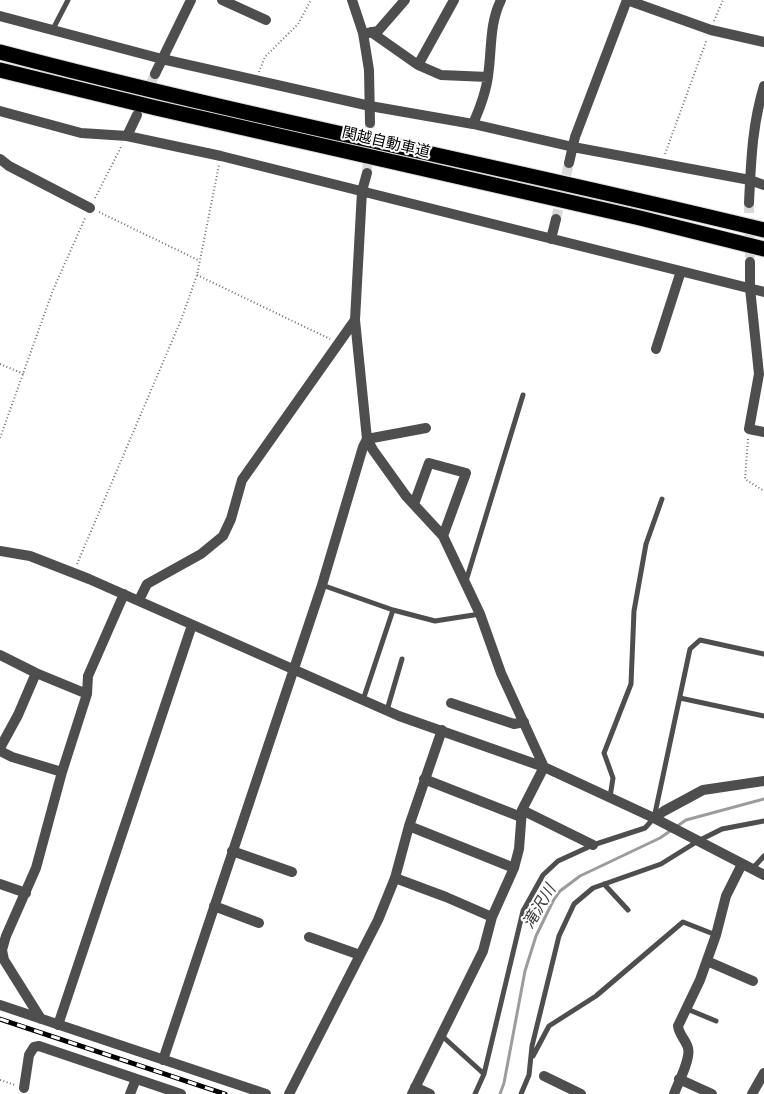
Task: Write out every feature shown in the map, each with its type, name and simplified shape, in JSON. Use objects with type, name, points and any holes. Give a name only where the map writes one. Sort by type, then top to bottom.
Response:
[{"type":"highway","name":"関越自動車道","points":[[0,52],[162,93],[649,202],[764,230]]},
{"type":"highway","name":"関越自動車道","points":[[0,70],[156,108],[640,218],[764,249]]},
{"type":"street","points":[[155,74],[191,0]]},
{"type":"street","points":[[222,0],[266,20]]},
{"type":"street","points":[[352,0],[367,33],[370,123]]},
{"type":"street","points":[[367,33],[378,31],[405,0]]},
{"type":"street","points":[[418,66],[454,0]]},
{"type":"street","points":[[473,124],[482,104],[488,77],[493,20],[501,0]]},
{"type":"street","points":[[569,163],[575,137],[627,0],[710,30],[764,42]]},
{"type":"street","points":[[0,16],[162,59],[370,106],[473,124],[573,147],[764,184]]},
{"type":"street","points":[[367,33],[418,66],[441,75],[488,77]]},
{"type":"street","points":[[749,203],[751,144],[764,86]]},
{"type":"street","points":[[0,112],[81,133],[126,136],[221,156],[764,292]]},
{"type":"street","points":[[126,136],[137,115]]},
{"type":"street","points":[[0,159],[9,166],[90,208]]},
{"type":"street","points":[[366,173],[362,191],[355,320],[367,438],[373,450],[414,504],[443,536],[480,614],[501,673],[544,767],[522,814],[519,849],[514,868],[492,917],[483,951],[414,1090],[430,1094]]},
{"type":"street","points":[[551,239],[556,220]]},
{"type":"street","points":[[750,262],[750,288],[761,375],[749,429],[764,432]]},
{"type":"street","points":[[656,349],[681,271]]},
{"type":"street","points":[[139,600],[147,584],[201,554],[223,536],[231,519],[242,480],[355,320]]},
{"type":"street","points":[[367,438],[426,428]]},
{"type":"street","points":[[163,1060],[322,585],[357,465],[367,438]]},
{"type":"street","points":[[414,504],[429,463],[466,473],[443,536]]},
{"type":"street","points":[[0,551],[30,556],[139,600],[387,711],[544,767],[654,818],[764,875]]},
{"type":"street","points":[[41,1019],[4,960],[2,950],[6,936],[36,868],[62,772],[86,694],[88,676],[124,594]]},
{"type":"street","points":[[58,1025],[192,625]]},
{"type":"street","points":[[0,654],[36,673],[86,694]]},
{"type":"street","points":[[36,673],[18,715],[0,749],[12,757],[62,772]]},
{"type":"street","points":[[451,703],[514,724],[524,722]]},
{"type":"street","points":[[289,1094],[378,920],[394,878],[424,779],[442,730]]},
{"type":"street","points":[[424,779],[522,814],[593,846]]},
{"type":"street","points":[[654,818],[703,790],[764,781]]},
{"type":"street","points":[[409,826],[514,868]]},
{"type":"street","points":[[232,851],[292,872]]},
{"type":"street","points":[[674,1094],[686,1062],[688,1050],[678,1031],[678,1026],[707,961],[726,896],[742,864]]},
{"type":"street","points":[[394,878],[492,917]]},
{"type":"street","points":[[0,884],[26,893]]},
{"type":"street","points":[[214,906],[258,923]]},
{"type":"street","points":[[309,938],[360,955]]},
{"type":"street","points":[[707,961],[753,981]]},
{"type":"street","points":[[0,1005],[266,1094]]},
{"type":"street","points":[[24,1088],[29,1055],[34,1047],[39,1046],[181,1094]]},
{"type":"street","points":[[752,1094],[764,1073]]},
{"type":"street","points":[[544,1076],[580,1094]]},
{"type":"street","points":[[679,1078],[712,1094]]},
{"type":"street","points":[[130,1094],[136,1079]]},
{"type":"lane","points":[[53,29],[68,0]]},
{"type":"lane","points":[[465,583],[523,395]]},
{"type":"lane","points":[[610,797],[613,778],[604,753],[631,684],[634,611],[646,544],[662,499]]},
{"type":"lane","points":[[322,585],[394,610],[436,621],[480,614]]},
{"type":"lane","points":[[363,700],[394,610]]},
{"type":"lane","points":[[475,1094],[484,1074],[523,911],[542,875],[558,861],[593,846],[646,828],[654,818],[690,649],[700,640],[764,654]]},
{"type":"lane","points":[[387,711],[402,659]]},
{"type":"lane","points":[[680,698],[764,716]]},
{"type":"lane","points":[[521,1094],[528,1074],[559,936],[574,904],[593,888],[660,864],[722,829],[764,821]]},
{"type":"lane","points":[[752,869],[764,856]]},
{"type":"lane","points":[[604,884],[628,910]]},
{"type":"lane","points":[[530,1060],[549,1026],[596,996],[683,922],[716,935]]},
{"type":"lane","points":[[687,1008],[716,1021]]},
{"type":"lane","points":[[441,1035],[484,1074]]},
{"type":"path","points":[[256,80],[265,57],[298,24],[311,0]]},
{"type":"path","points":[[662,164],[710,30],[723,0]]},
{"type":"path","points":[[0,438],[54,290],[90,208],[126,136]]},
{"type":"path","points":[[74,574],[181,320],[197,275],[221,156]]},
{"type":"path","points":[[90,208],[199,260]]},
{"type":"path","points":[[197,275],[339,343]]},
{"type":"path","points":[[0,364],[24,374]]},
{"type":"path","points":[[749,429],[744,479],[764,491]]},
{"type":"waterway","name":"滝沢川","points":[[500,1094],[504,1083],[525,971],[536,936],[560,891],[580,876],[660,838],[686,820],[764,799]]},
{"type":"tunnel","points":[[139,110],[155,74]]},
{"type":"tunnel","points":[[367,173],[370,123]]},
{"type":"tunnel","points":[[556,219],[569,163]]},
{"type":"tunnel","points":[[749,203],[750,262]]},
{"type":"railway","points":[[0,1019],[225,1094]]}]
